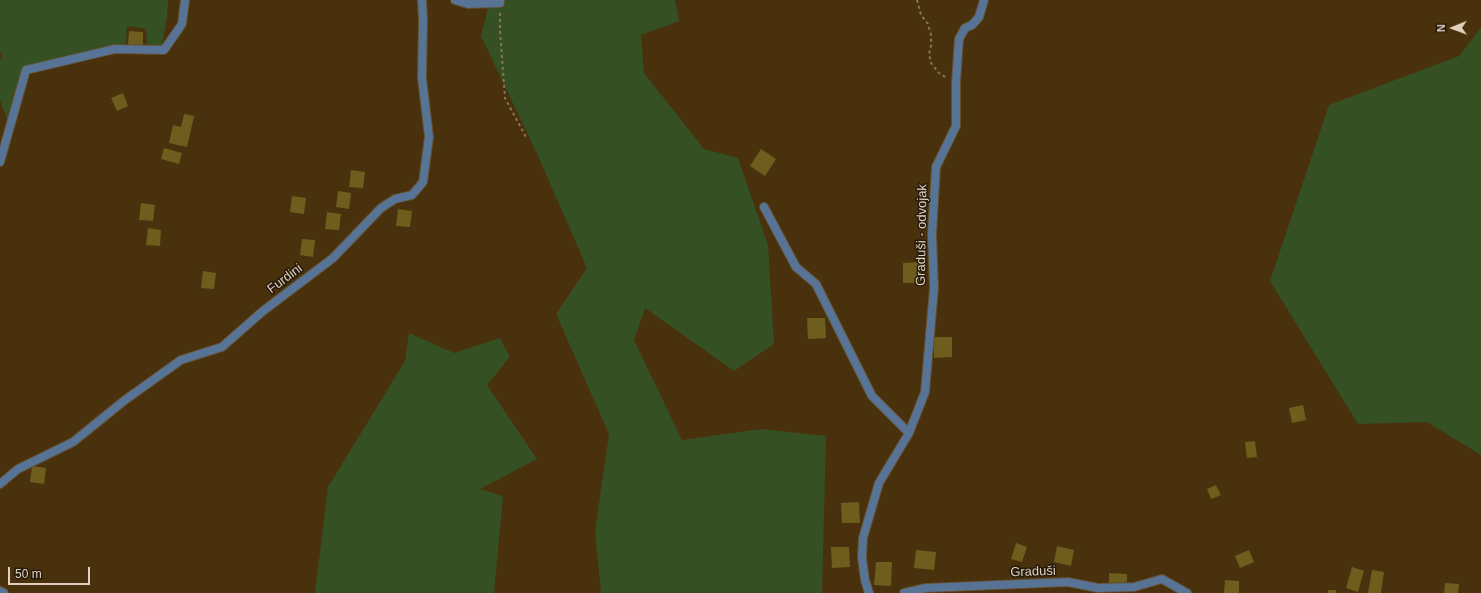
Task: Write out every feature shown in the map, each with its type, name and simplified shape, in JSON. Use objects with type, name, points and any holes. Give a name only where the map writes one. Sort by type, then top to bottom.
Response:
[{"type":"street","points":[[0,162],[26,70],[115,49],[164,50],[182,24],[185,0]]},
{"type":"street","name":"Furdini","points":[[0,484],[18,468],[73,442],[125,400],[181,360],[222,347],[263,311],[333,258],[381,208],[395,199],[412,195],[423,182],[429,137],[422,78],[422,0]]},
{"type":"street","points":[[455,0],[468,4],[500,2]]},
{"type":"street","name":"Graduši - odvojak","points":[[868,593],[862,558],[863,538],[879,483],[909,433],[925,392],[934,288],[932,234],[936,167],[956,126],[956,82],[959,39],[965,28],[972,25],[979,18],[984,0]]},
{"type":"street","points":[[764,208],[796,267],[816,284],[872,396],[909,433]]},
{"type":"street","name":"Graduši","points":[[904,593],[926,588],[1068,582],[1098,588],[1134,587],[1162,579],[1186,593]]},
{"type":"street","points":[[0,591],[4,593]]},
{"type":"path","points":[[917,0],[921,15],[928,24],[931,35],[929,54],[931,63],[938,73]]},
{"type":"path","points":[[500,2],[500,31],[505,98],[526,137]]},
{"type":"green space","points":[[0,0],[168,0],[167,17],[162,45],[147,45],[146,29],[127,26],[126,44],[22,68],[7,120],[0,100],[0,60],[2,55],[0,52]]},
{"type":"green space","points":[[490,0],[675,0],[679,21],[641,35],[644,73],[704,149],[738,158],[768,245],[774,344],[734,371],[645,308],[634,340],[682,440],[761,429],[826,436],[822,593],[601,593],[595,532],[609,434],[556,314],[587,268],[539,158],[481,36]]},
{"type":"green space","points":[[1481,28],[1481,455],[1427,422],[1358,424],[1270,281],[1329,105],[1459,56]]},
{"type":"green space","points":[[409,333],[454,353],[500,338],[510,357],[487,385],[537,459],[480,489],[503,496],[494,593],[315,593],[328,487],[405,361]]},
{"type":"building","points":[[129,31],[143,32],[143,46],[128,45]]},
{"type":"building","points":[[123,93],[128,106],[117,111],[111,98]]},
{"type":"building","points":[[184,114],[194,116],[187,147],[169,143],[173,125],[181,127]]},
{"type":"building","points":[[164,148],[182,153],[179,164],[161,159]]},
{"type":"building","points":[[761,149],[776,159],[765,176],[750,166]]},
{"type":"building","points":[[351,170],[365,172],[363,188],[349,187]]},
{"type":"building","points":[[338,191],[351,193],[349,209],[336,207]]},
{"type":"building","points":[[292,196],[306,198],[304,214],[290,212]]},
{"type":"building","points":[[141,203],[155,205],[153,221],[139,220]]},
{"type":"building","points":[[398,209],[412,211],[410,227],[396,226]]},
{"type":"building","points":[[327,212],[341,214],[339,230],[325,229]]},
{"type":"building","points":[[148,228],[161,230],[160,246],[146,245]]},
{"type":"building","points":[[302,239],[315,240],[313,257],[300,255]]},
{"type":"building","points":[[921,262],[921,283],[903,283],[903,263]]},
{"type":"building","points":[[203,271],[216,273],[214,289],[201,288]]},
{"type":"building","points":[[807,318],[825,318],[826,338],[808,339]]},
{"type":"building","points":[[934,337],[952,337],[952,357],[934,358]]},
{"type":"building","points":[[1303,405],[1306,420],[1292,423],[1289,408]]},
{"type":"building","points":[[1255,441],[1257,457],[1247,458],[1245,442]]},
{"type":"building","points":[[32,466],[46,468],[44,484],[30,482]]},
{"type":"building","points":[[1216,485],[1221,495],[1211,499],[1207,489]]},
{"type":"building","points":[[859,502],[860,523],[842,523],[841,503]]},
{"type":"building","points":[[1016,543],[1027,547],[1022,562],[1011,559]]},
{"type":"building","points":[[1057,546],[1074,550],[1071,566],[1054,562]]},
{"type":"building","points":[[831,547],[849,547],[850,567],[832,568]]},
{"type":"building","points":[[916,550],[936,552],[934,570],[914,568]]},
{"type":"building","points":[[1249,550],[1254,562],[1240,568],[1235,556]]},
{"type":"building","points":[[876,562],[892,562],[891,586],[874,585]]},
{"type":"building","points":[[1352,567],[1364,571],[1358,592],[1346,588]]},
{"type":"building","points":[[1372,570],[1384,572],[1381,593],[1368,593]]},
{"type":"building","points":[[1109,573],[1127,574],[1127,585],[1109,585]]},
{"type":"building","points":[[1225,580],[1239,581],[1239,593],[1224,593]]},
{"type":"building","points":[[1445,583],[1459,584],[1458,593],[1444,593]]},
{"type":"building","points":[[1328,590],[1336,590],[1336,593],[1328,593]]}]
